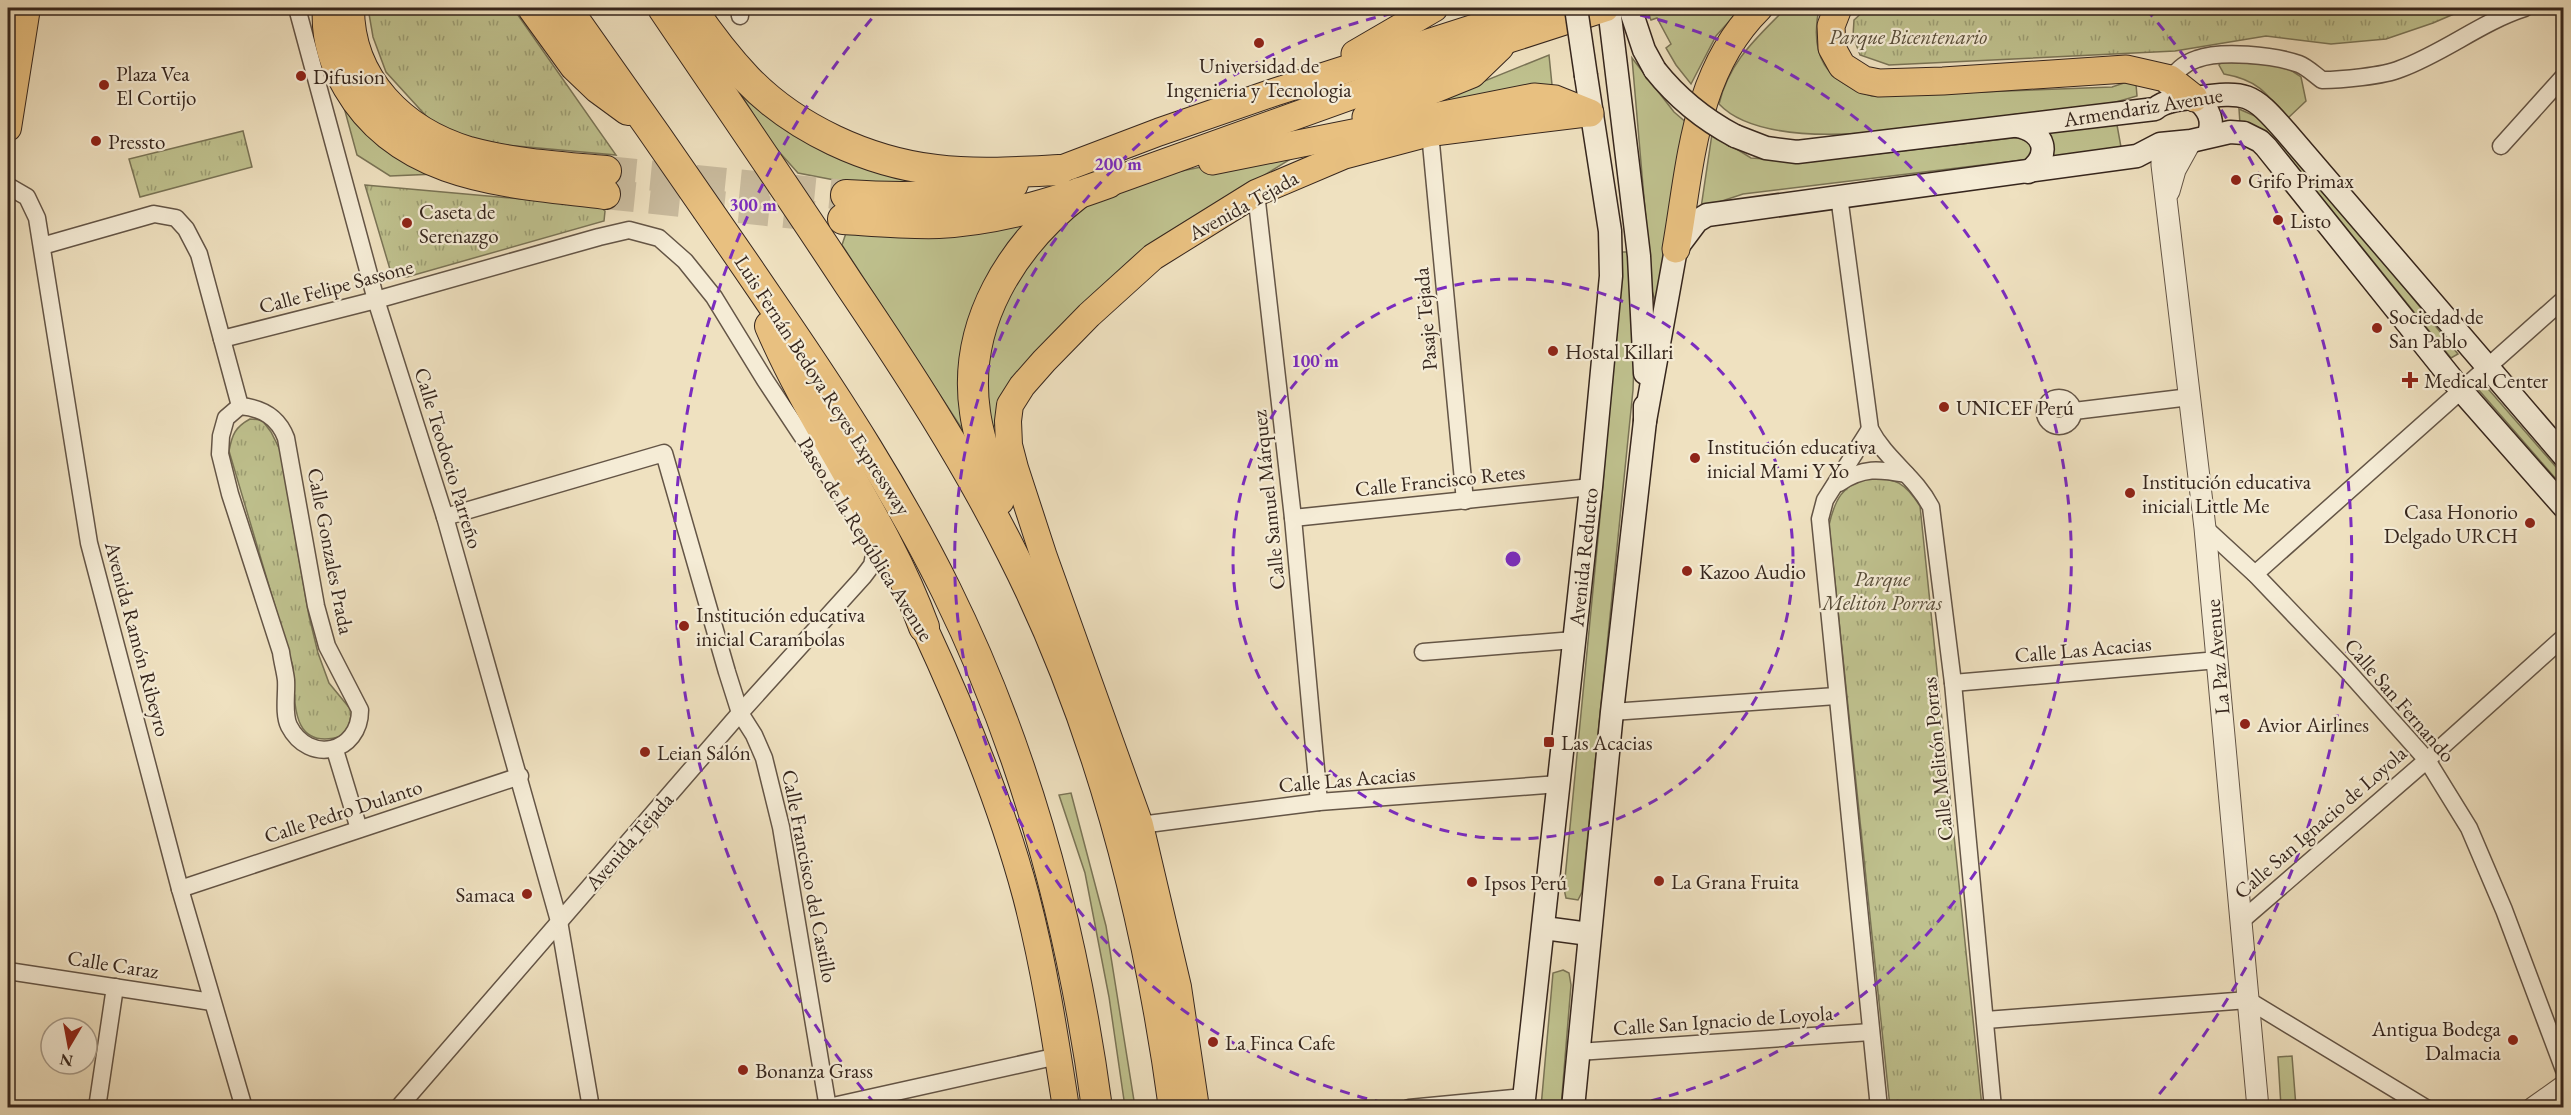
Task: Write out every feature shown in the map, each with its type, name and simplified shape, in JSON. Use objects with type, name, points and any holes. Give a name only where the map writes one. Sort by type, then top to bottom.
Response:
[{"type":"highway","points":[[328,8],[332,47],[344,79],[353,95],[380,126],[411,150],[440,164],[479,177],[605,182],[489,157],[444,142],[412,125],[385,103],[362,70],[351,40],[349,8]]},
{"type":"highway","points":[[533,8],[575,66],[598,88],[650,126]]},
{"type":"highway","name":"Luis Fernán Bedoya Reyes Expressway","points":[[566,8],[822,377],[885,478],[948,593],[987,681],[1030,800],[1063,920],[1083,1013],[1097,1107]]},
{"type":"highway","points":[[663,8],[920,389],[1014,555],[1067,679],[1119,834],[1158,999],[1174,1107]]},
{"type":"highway","points":[[691,8],[714,40],[749,81],[790,115],[823,135],[854,149],[882,159],[936,170],[994,172],[1059,170]]},
{"type":"highway","points":[[1370,47],[1434,8]]},
{"type":"highway","points":[[1537,8],[1507,29],[1266,127],[1045,205],[973,219],[911,223],[844,207],[895,199],[953,196],[1016,183],[1059,170],[1275,92],[1507,29],[1607,8]]},
{"type":"highway","points":[[1676,249],[1691,152],[1705,91],[1743,24],[1759,8]]},
{"type":"highway","points":[[1838,8],[1831,26],[1832,48],[1842,66],[1864,80],[1879,83],[1943,81],[2126,69],[2170,79],[2194,98]]},
{"type":"highway","points":[[1275,92],[1370,47],[1454,15],[1487,10],[1507,29]]},
{"type":"highway","points":[[1108,183],[1534,97],[1555,99],[1576,105],[1590,113]]},
{"type":"highway","points":[[1014,555],[976,418],[973,377],[977,342],[992,297],[1018,254],[1047,220],[1079,193]]},
{"type":"highway","points":[[744,262],[793,376],[880,549],[910,587],[924,627]]},
{"type":"main road","points":[[8,128],[27,8]]},
{"type":"main road","name":"Avenida Reducto","points":[[1524,1102],[1591,487],[1612,257],[1576,8]]},
{"type":"main road","points":[[1607,8],[1639,256],[1645,421]]},
{"type":"main road","name":"Armendariz Avenue","points":[[1630,8],[1644,50],[1655,70],[1671,90],[1690,109],[1735,136],[1766,148],[1797,152],[2017,126],[2156,107],[2221,93],[2239,94],[2258,101],[2564,456]]},
{"type":"main road","points":[[2194,98],[2203,104],[2210,117],[2211,125],[2200,139]]},
{"type":"main road","points":[[2156,107],[2155,133],[2161,145]]},
{"type":"main road","name":"Avenida Tejada","points":[[1140,825],[1014,468],[1008,421],[1010,405],[1022,386],[1089,315],[1153,257],[1256,193],[1300,172],[1343,156],[1430,133],[1590,113]]},
{"type":"main road","points":[[2017,126],[2028,128],[2037,134],[2042,144],[2042,156],[2037,166],[2028,172]]},
{"type":"main road","name":"Armendariz Avenue","points":[[1676,249],[1697,221],[1707,215],[2137,156],[2161,145],[2221,133],[2244,133],[2260,141],[2266,147],[2460,390],[2564,507]]},
{"type":"main road","points":[[1573,1107],[1612,712],[1645,421],[1676,249]]},
{"type":"main road","name":"Paseo de la República Avenue","points":[[924,627],[964,713],[1011,846],[1035,936],[1066,1107]]},
{"type":"main road","points":[[1140,825],[1178,987],[1196,1107]]},
{"type":"main road","points":[[1544,927],[1589,934]]},
{"type":"street","name":"Calle Teodocio Parreño","points":[[297,8],[376,300],[445,517],[520,776],[559,921],[591,1107]]},
{"type":"street","points":[[2156,107],[2170,79],[2195,59],[2251,55],[2300,65],[2322,80],[2398,70],[2460,40],[2503,15],[2525,8]]},
{"type":"street","points":[[2501,146],[2564,76]]},
{"type":"street","name":"Pasaje Tejada","points":[[1430,133],[1465,501]]},
{"type":"street","points":[[2168,207],[2175,170],[2200,139]]},
{"type":"street","name":"La Paz Avenue","points":[[2161,145],[2205,528],[2258,1107]]},
{"type":"street","name":"Avenida Ramón Ribeyro","points":[[8,186],[20,191],[33,207],[42,246],[89,543],[180,889],[244,1107]]},
{"type":"street","name":"Calle Samuel Márquez","points":[[1256,193],[1293,518],[1318,802]]},
{"type":"street","name":"Calle Melitón Porras","points":[[1839,196],[1870,429],[1882,448],[1922,489],[1931,507],[1953,683],[1993,1107]]},
{"type":"street","points":[[42,246],[154,214],[176,218],[186,229],[198,254],[240,406],[226,418],[221,436],[220,454],[230,494],[280,652],[286,678],[288,724],[303,744],[318,750],[335,750],[359,829]]},
{"type":"street","name":"Paseo de la República Avenue","points":[[599,237],[629,230],[658,238],[685,261],[714,297],[765,380],[880,549],[924,627]]},
{"type":"street","name":"Calle Felipe Sassone","points":[[222,339],[376,300],[599,237]]},
{"type":"street","points":[[2255,574],[2564,299]]},
{"type":"street","points":[[2074,411],[2190,397]]},
{"type":"street","name":"Calle Gonzales Prada","points":[[240,406],[253,407],[269,414],[281,425],[286,438],[321,626],[336,666],[354,694],[360,710],[360,722],[349,740],[335,750]]},
{"type":"street","points":[[1870,429],[1825,500],[1820,519],[1879,1107]]},
{"type":"street","name":"Calle Francisco del Castillo","points":[[445,517],[664,453],[740,713],[754,735],[764,758],[781,827],[827,1107]]},
{"type":"street","points":[[1832,488],[1850,476],[1871,470],[1907,474]]},
{"type":"street","name":"Calle Francisco Retes","points":[[1293,518],[1591,487]]},
{"type":"street","name":"Calle San Fernando","points":[[2205,528],[2255,574],[2344,667],[2427,760],[2469,828],[2504,910],[2564,1070]]},
{"type":"street","name":"Avenida Tejada","points":[[398,1107],[740,713],[863,577],[880,549]]},
{"type":"street","name":"Calle San Ignacio de Loyola","points":[[2241,921],[2427,760],[2564,637]]},
{"type":"street","points":[[1423,652],[1574,640]]},
{"type":"street","name":"Calle Las Acacias","points":[[1953,683],[2218,660]]},
{"type":"street","points":[[1612,712],[1836,696]]},
{"type":"street","name":"Calle Pedro Dulanto","points":[[180,889],[520,776]]},
{"type":"street","name":"Calle Las Acacias","points":[[1140,825],[1318,802],[1559,784]]},
{"type":"street","name":"Calle Caraz","points":[[8,971],[212,1002]]},
{"type":"street","points":[[97,1107],[115,987]]},
{"type":"street","points":[[1986,1020],[2248,1000],[2426,1107]]},
{"type":"street","name":"Calle San Ignacio de Loyola","points":[[1578,1052],[1871,1032]]},
{"type":"street","points":[[827,1107],[1058,1056]]},
{"type":"street","points":[[2534,1107],[2564,1086]]},
{"type":"street","points":[[1409,1107],[1524,1102]]},
{"type":"green space","points":[[368,8],[513,8],[616,155],[484,143],[438,129],[386,72],[373,37]]},
{"type":"green space","points":[[1656,8],[1741,8],[1716,36],[1691,84],[1666,48],[1671,44],[1657,18],[1651,20],[1647,10]]},
{"type":"green space","points":[[1786,8],[1819,8],[1817,40],[1819,53],[1825,65],[1843,83],[1872,96],[2112,87],[2127,82],[2136,84],[2137,96],[2109,104],[1883,132],[1806,134],[1771,129],[1741,120],[1719,104],[1737,62]]},
{"type":"green space","name":"Parque Bicentenario","points":[[1867,8],[2468,8],[2386,39],[2331,44],[2266,36],[2175,51],[1889,65],[1860,55],[1853,36],[1854,20]]},
{"type":"green space","points":[[1549,55],[1552,85],[1408,112]]},
{"type":"green space","points":[[1632,58],[1674,112],[1688,124],[1656,303],[1652,291]]},
{"type":"green space","points":[[2221,62],[2283,65],[2301,77],[2306,101],[2287,119],[2274,102],[2254,84],[2224,74],[2219,65]]},
{"type":"green space","points":[[726,71],[766,107],[960,179],[871,187],[798,173],[773,145]]},
{"type":"green space","points":[[339,89],[435,174],[390,176],[357,155]]},
{"type":"green space","points":[[2239,109],[2255,116],[2300,158],[2458,354],[2451,358],[2289,157],[2260,131],[2240,124]]},
{"type":"green space","points":[[2117,125],[2121,147],[2050,157],[2042,131]]},
{"type":"green space","points":[[243,131],[252,167],[140,197],[129,159]]},
{"type":"green space","points":[[1712,134],[1751,158],[1808,162],[2021,137],[2035,146],[2031,159],[1743,194],[1701,208]]},
{"type":"green space","points":[[1315,144],[1237,192],[1060,356],[992,428],[984,387],[991,342],[1008,289],[1048,231],[1122,183]]},
{"type":"green space","points":[[365,185],[599,206],[605,211],[604,221],[407,277],[392,276]]},
{"type":"green space","points":[[1047,209],[1020,241],[966,435],[842,245],[847,230]]},
{"type":"green space","points":[[1622,252],[1629,252],[1636,306],[1633,390],[1582,892],[1578,900],[1566,898],[1564,889],[1601,507]]},
{"type":"green space","points":[[2483,383],[2563,475],[2563,487],[2477,388]]},
{"type":"green space","points":[[250,419],[262,420],[280,450],[309,616],[318,653],[329,683],[352,711],[349,725],[342,736],[325,739],[313,737],[304,730],[299,720],[294,694],[293,667],[229,451],[235,432]]},
{"type":"green space","name":"Parque Melitón Porras","points":[[1867,476],[1898,483],[1909,491],[1920,506],[1982,1107],[1890,1107],[1829,525],[1841,495],[1851,485]]},
{"type":"green space","points":[[1071,793],[1106,926],[1135,1107],[1125,1107],[1109,997],[1085,873],[1059,795]]},
{"type":"green space","points":[[1563,970],[1569,973],[1571,985],[1561,1107],[1541,1107],[1553,973]]},
{"type":"green space","points":[[2292,1056],[2296,1107],[2281,1107],[2278,1057]]},
{"type":"tunnel","points":[[606,171],[846,195]]},
{"type":"tunnel","points":[[605,194],[843,219]]},
{"type":"place","name":"Universidad de Ingenieria y Tecnologia","points":[[1259,43]]},
{"type":"place","name":"Difusion","points":[[301,76]]},
{"type":"place","name":"Plaza Vea El Cortijo","points":[[104,85]]},
{"type":"place","name":"Pressto","points":[[96,141]]},
{"type":"place","name":"Grifo Primax","points":[[2236,180]]},
{"type":"place","name":"Listo","points":[[2278,220]]},
{"type":"place","name":"Caseta de Serenazgo","points":[[407,223]]},
{"type":"place","name":"Sociedad de San Pablo","points":[[2377,328]]},
{"type":"place","name":"Hostal Killari","points":[[1553,351]]},
{"type":"place","name":"Medical Center","points":[[2410,380]]},
{"type":"place","name":"UNICEF Perú","points":[[1944,407]]},
{"type":"place","name":"Institución educativa inicial Mami Y Yo","points":[[1695,458]]},
{"type":"place","name":"Institución educativa inicial Little Me","points":[[2130,493]]},
{"type":"place","name":"Casa Honorio Delgado URCH","points":[[2530,523]]},
{"type":"place","name":"Kazoo Audio","points":[[1687,571]]},
{"type":"place","name":"Institución educativa inicial Carambolas","points":[[684,626]]},
{"type":"place","name":"Avior Airlines","points":[[2245,724]]},
{"type":"place","name":"Las Acacias","points":[[1549,742]]},
{"type":"place","name":"Leian Salón","points":[[645,752]]},
{"type":"place","name":"La Grana Fruita","points":[[1659,881]]},
{"type":"place","name":"Ipsos Perú","points":[[1472,882]]},
{"type":"place","name":"Samaca","points":[[527,894]]},
{"type":"place","name":"Antigua Bodega Dalmacia","points":[[2513,1040]]},
{"type":"place","name":"La Finca Cafe","points":[[1213,1042]]},
{"type":"place","name":"Bonanza Grass","points":[[743,1070]]}]
